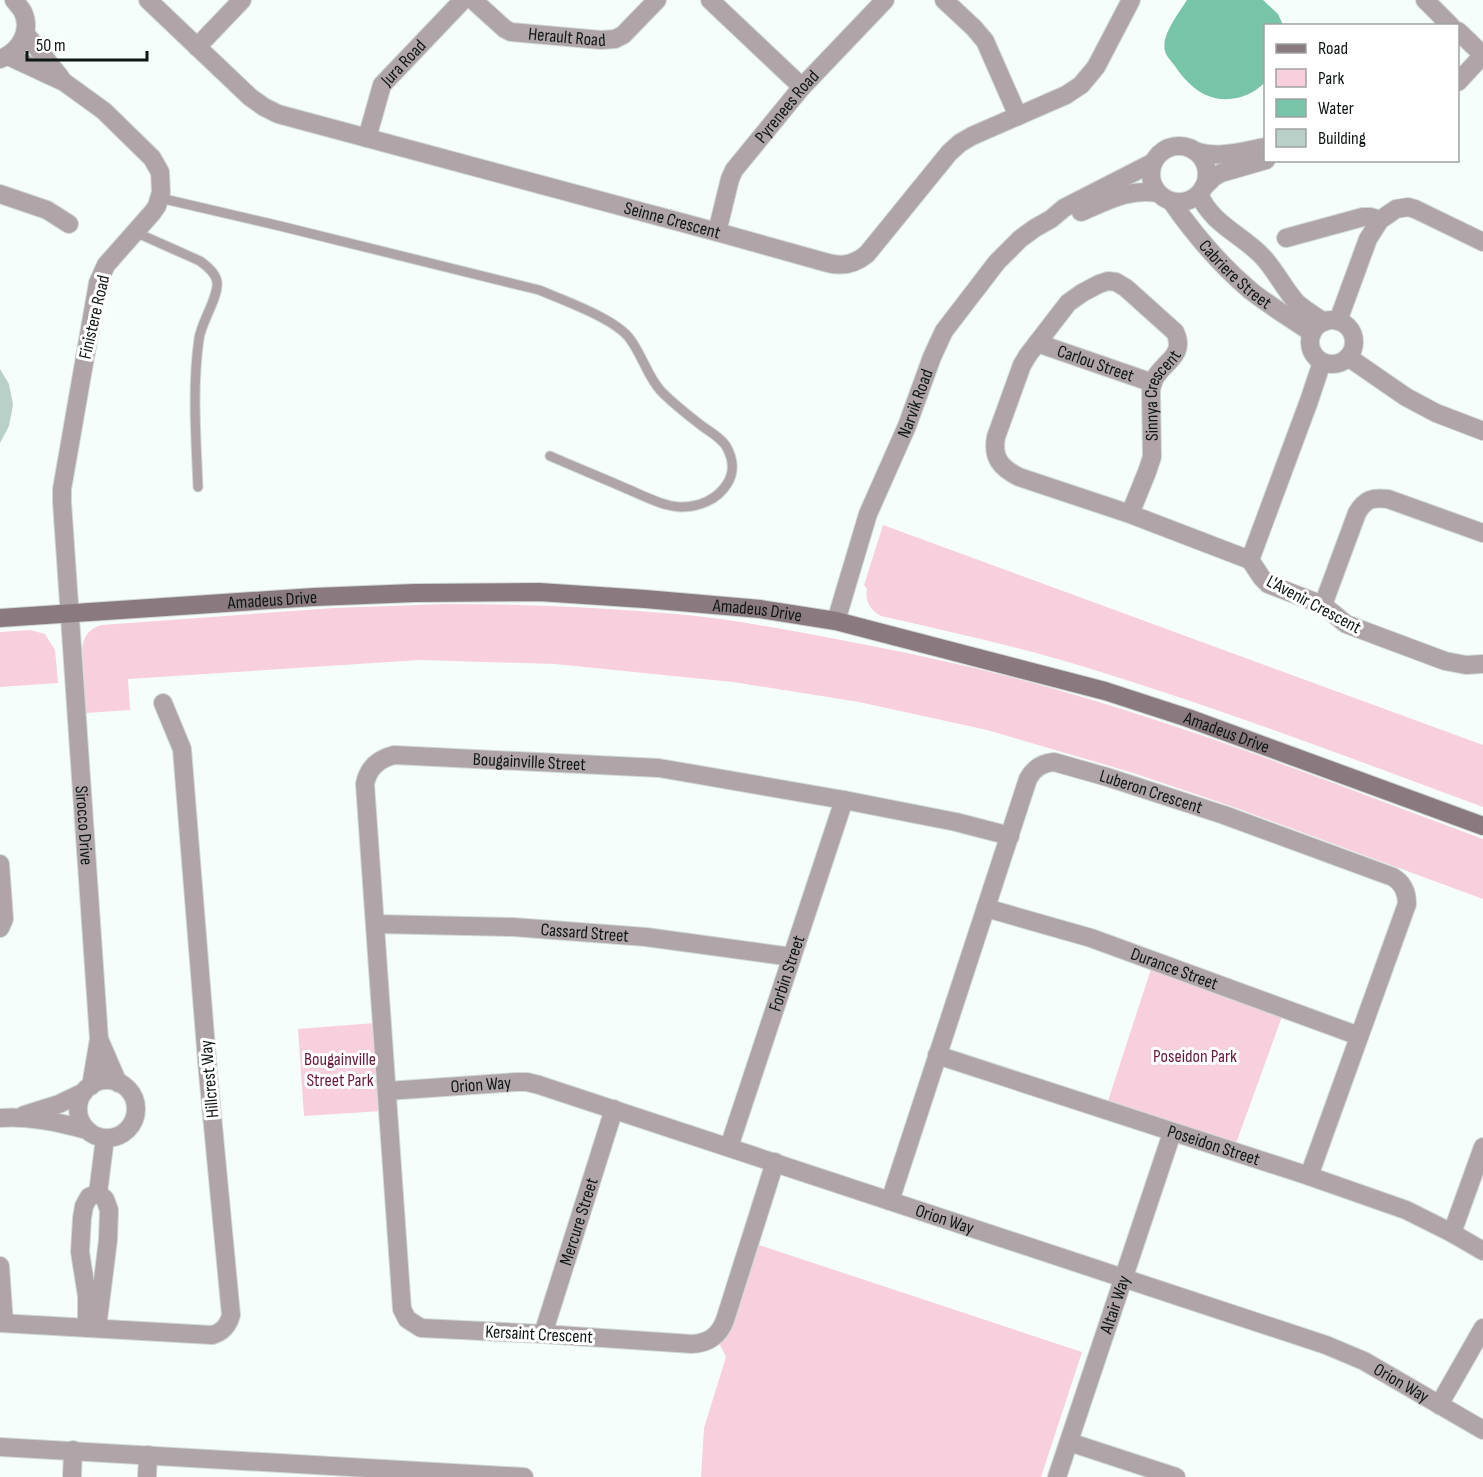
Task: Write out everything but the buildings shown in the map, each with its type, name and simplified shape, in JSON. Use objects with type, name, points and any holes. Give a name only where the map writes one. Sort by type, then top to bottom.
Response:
[{"type":"street","name":"Seinne Crescent","points":[[148,0],[250,97],[278,114],[835,265],[856,262],[867,254],[954,148],[972,136],[1066,95],[1087,79],[1096,67],[1131,0]]},
{"type":"street","points":[[197,47],[242,0]]},
{"type":"street","name":"Jura Road","points":[[367,138],[382,85],[463,0]]},
{"type":"street","name":"Herault Road","points":[[473,0],[511,32],[601,40],[623,36],[657,0]]},
{"type":"street","points":[[710,0],[802,87]]},
{"type":"street","name":"Pyrenees Road","points":[[717,232],[734,170],[802,87],[885,0]]},
{"type":"street","points":[[944,0],[985,41],[1018,116]]},
{"type":"street","points":[[1425,0],[1449,24]]},
{"type":"street","points":[[4,58],[16,50],[22,42],[25,33],[23,4]]},
{"type":"street","points":[[1459,32],[1483,55],[1459,81]]},
{"type":"street","points":[[25,33],[64,82]]},
{"type":"street","points":[[4,58],[64,82],[104,111],[152,158],[160,172],[162,184],[160,198]]},
{"type":"street","points":[[1264,147],[1209,155],[1182,146],[1173,146],[1161,152],[1152,163],[1151,181],[1164,197],[1186,201],[1201,191],[1221,172],[1264,161]]},
{"type":"street","points":[[1195,150],[1206,165],[1207,175],[1201,191]]},
{"type":"street","name":"Narvik Road","points":[[836,621],[868,514],[907,426],[944,331],[998,262],[1020,239],[1065,208],[1152,163]]},
{"type":"street","name":"Narvik Road","points":[[1051,219],[1068,217],[1120,195],[1139,191],[1164,197]]},
{"type":"street","name":"Cabriere Street","points":[[1201,191],[1203,204],[1210,213],[1260,254],[1296,302],[1325,325]]},
{"type":"street","points":[[0,194],[46,210],[69,224]]},
{"type":"street","name":"Cabriere Street","points":[[1164,197],[1206,247],[1252,292],[1325,325]]},
{"type":"street","name":"Finistere Road","points":[[70,613],[62,502],[64,477],[98,283],[106,265],[152,213],[160,198]]},
{"type":"street","points":[[1325,325],[1345,324],[1353,336],[1353,348],[1342,362],[1329,364],[1322,362],[1312,351],[1310,344],[1325,325],[1368,239],[1380,220],[1395,209],[1408,207],[1415,209],[1483,242]]},
{"type":"street","points":[[1286,238],[1363,217],[1380,220]]},
{"type":"street","points":[[1215,256],[1233,234]]},
{"type":"street","name":"Sinnya Crescent","points":[[1130,514],[1152,457],[1151,392],[1153,383],[1177,351],[1178,343],[1175,332],[1126,288],[1116,282],[1108,281],[1082,292],[1068,303],[1028,355],[1022,365],[996,437],[997,458],[1008,472],[1019,477],[1130,514],[1250,560]]},
{"type":"street","name":"Carlou Street","points":[[1037,343],[1153,383]]},
{"type":"street","points":[[1348,357],[1406,397],[1436,413],[1483,431]]},
{"type":"street","name":"L'Avenir Crescent","points":[[1322,362],[1250,560],[1268,584],[1323,605],[1346,624],[1455,664],[1483,664]]},
{"type":"street","points":[[1323,605],[1357,513],[1368,501],[1377,497],[1388,499],[1483,533]]},
{"type":"street","name":"Amadeus Drive","points":[[0,618],[415,593],[539,592],[760,609],[836,621],[1105,691],[1188,718],[1483,826]]},
{"type":"street","name":"Sirocco Drive","points":[[70,613],[99,1039],[87,1089]]},
{"type":"street","name":"Hillcrest Way","points":[[0,1266],[2,1323],[212,1335],[224,1329],[230,1320],[182,749],[163,703]]},
{"type":"street","name":"Bougainville Street","points":[[387,1091],[365,784],[368,772],[378,761],[386,757],[394,755],[659,768],[844,800],[956,822],[1010,836]]},
{"type":"street","name":"Luberon Crescent","points":[[890,1201],[1031,774],[1039,766],[1048,762],[1107,777],[1224,815],[1393,877],[1404,889],[1407,904],[1309,1176]]},
{"type":"street","name":"Forbin Street","points":[[729,1147],[844,800]]},
{"type":"street","points":[[0,864],[4,919],[0,928]]},
{"type":"street","name":"Durance Street","points":[[986,908],[1091,938],[1359,1036]]},
{"type":"street","name":"Cassard Street","points":[[375,924],[513,927],[635,936],[792,957]]},
{"type":"street","name":"Sirocco Drive","points":[[99,1039],[118,1083]]},
{"type":"street","name":"Poseidon Street","points":[[938,1056],[1309,1176],[1406,1210],[1483,1251]]},
{"type":"street","points":[[20,1117],[59,1104],[99,1081],[109,1081],[127,1088],[133,1095],[136,1114],[133,1124],[127,1131],[118,1137],[105,1138],[91,1134],[87,1130],[80,1119],[78,1110],[87,1089]]},
{"type":"street","name":"Orion Way","points":[[387,1091],[527,1082],[540,1085],[1326,1345],[1364,1362],[1483,1431]]},
{"type":"street","name":"Kersaint Crescent","points":[[387,1091],[402,1309],[407,1319],[421,1328],[692,1344],[708,1341],[716,1336],[725,1320],[775,1162]]},
{"type":"street","name":"Mercure Street","points":[[543,1334],[614,1109]]},
{"type":"street","points":[[0,1118],[20,1117],[87,1130]]},
{"type":"street","name":"Altair Way","points":[[1057,1477],[1172,1133]]},
{"type":"street","points":[[98,1193],[105,1138]]},
{"type":"street","points":[[1452,1233],[1483,1147]]},
{"type":"street","points":[[92,1328],[80,1252],[84,1206],[89,1197],[98,1193]]},
{"type":"street","points":[[92,1328],[108,1240],[109,1210],[105,1199],[98,1193]]},
{"type":"street","points":[[1439,1405],[1483,1328]]},
{"type":"street","points":[[1069,1442],[1176,1477]]},
{"type":"street","points":[[0,1447],[148,1455],[317,1471],[524,1477]]},
{"type":"street","points":[[72,1477],[73,1450]]},
{"type":"street","points":[[147,1477],[148,1455]]},
{"type":"lane","points":[[160,198],[539,290],[571,303],[610,322],[630,338],[659,389],[704,428],[717,436],[731,455],[733,467],[731,479],[724,490],[712,499],[700,505],[678,507],[646,497],[550,456]]},
{"type":"lane","points":[[135,232],[200,261],[208,267],[217,280],[217,290],[199,336],[197,353],[195,403],[198,487]]},
{"type":"green space","points":[[883,525],[1483,745],[1483,807],[1149,687],[1019,649],[881,616],[869,605],[867,589],[864,585]]},
{"type":"green space","points":[[446,604],[590,608],[717,619],[896,651],[984,670],[1043,686],[1176,726],[1483,839],[1483,899],[1231,806],[1130,772],[987,730],[859,702],[733,682],[555,664],[420,660],[128,679],[130,710],[86,713],[82,648],[88,633],[102,625],[334,608]]},
{"type":"green space","points":[[30,630],[45,634],[55,650],[58,683],[0,687],[0,632]]},
{"type":"green space","name":"Poseidon Park","points":[[1152,966],[1283,1014],[1235,1146],[1107,1104]]},
{"type":"green space","name":"Bougainville Street Park","points":[[375,1023],[382,1111],[304,1116],[298,1029]]},
{"type":"green space","points":[[756,1244],[1082,1352],[1041,1477],[701,1477],[704,1428],[726,1357],[719,1343]]},
{"type":"water","points":[[1187,0],[1263,0],[1278,14],[1283,24],[1264,24],[1264,83],[1246,95],[1222,99],[1214,98],[1193,87],[1167,55],[1164,45],[1171,24]]}]
